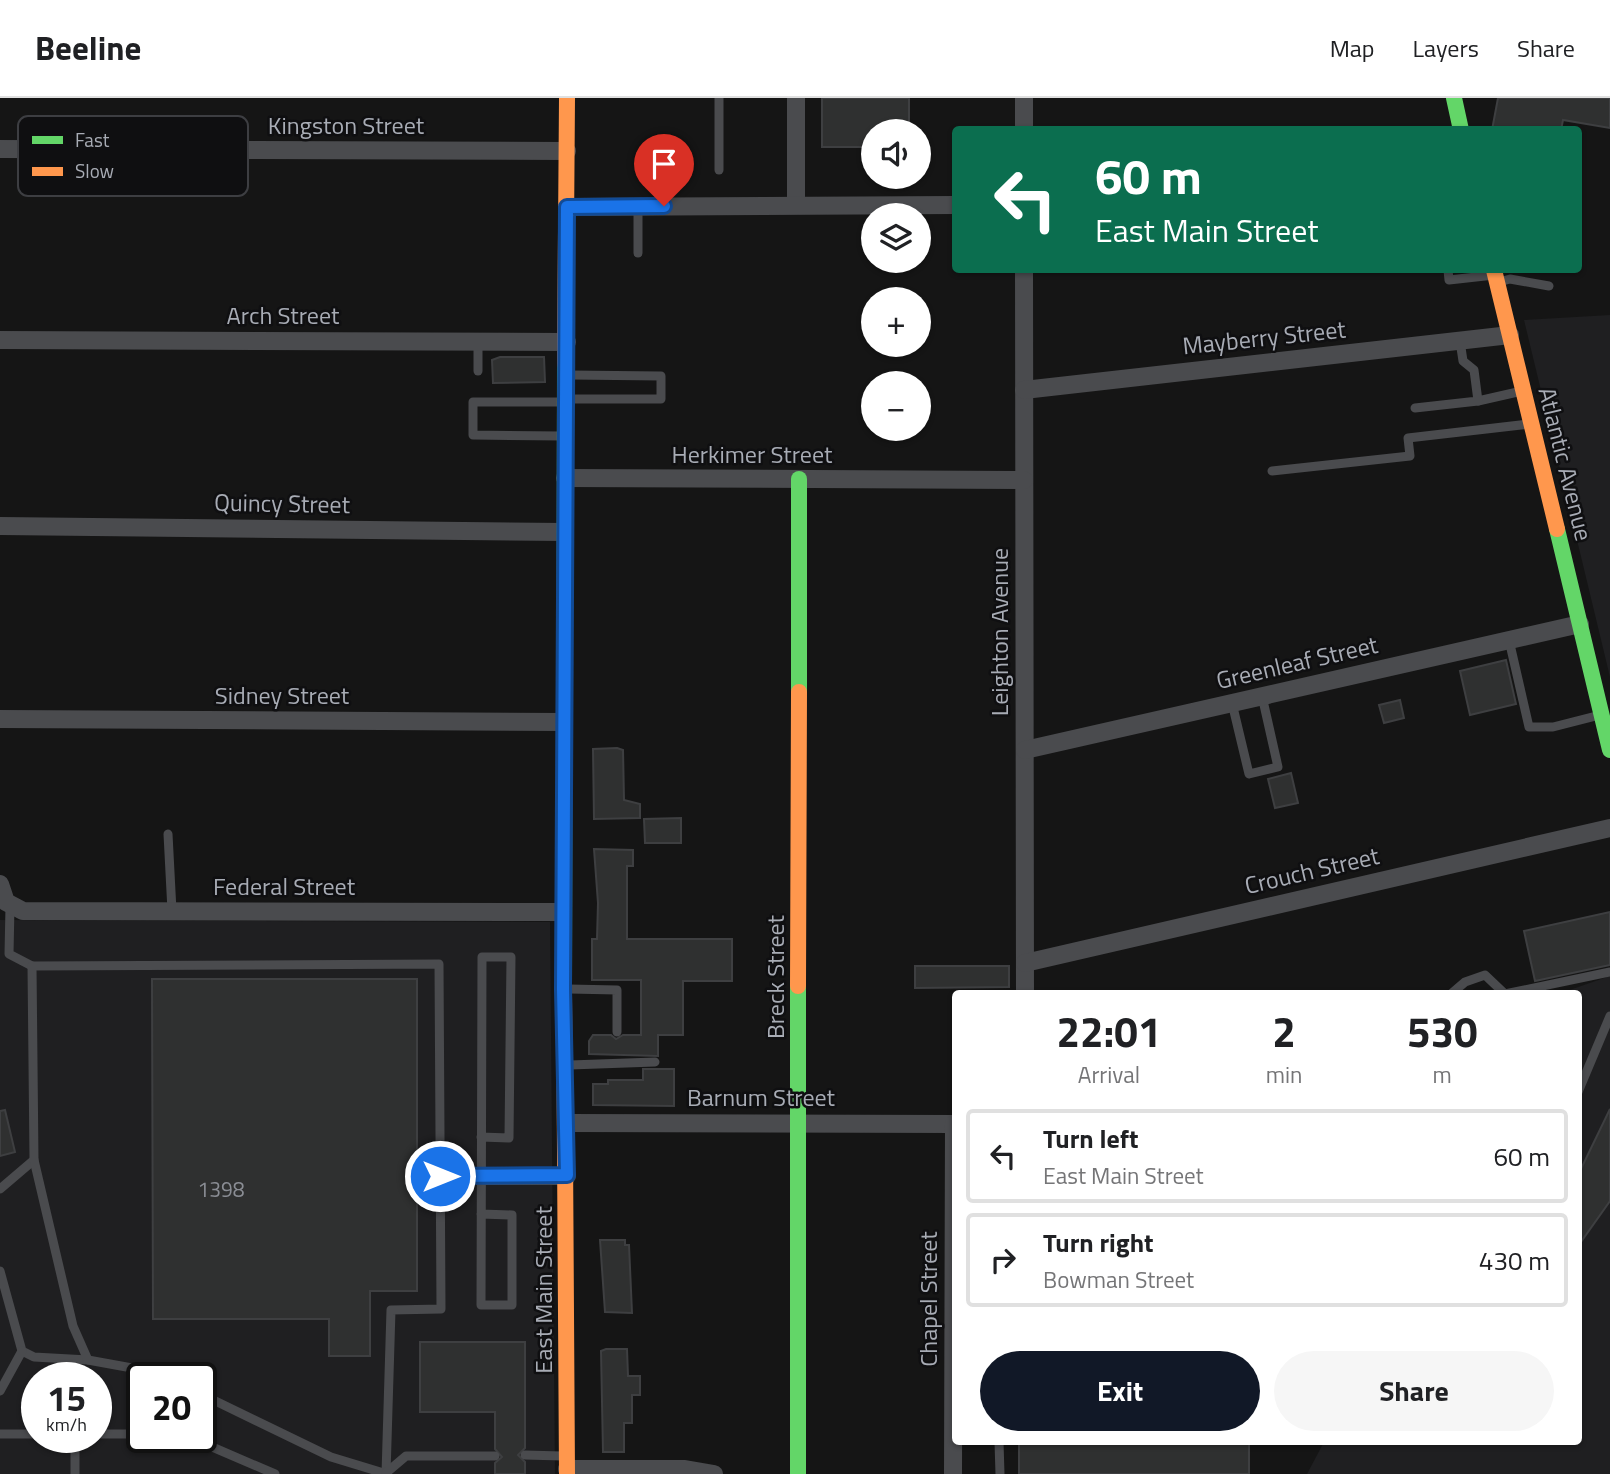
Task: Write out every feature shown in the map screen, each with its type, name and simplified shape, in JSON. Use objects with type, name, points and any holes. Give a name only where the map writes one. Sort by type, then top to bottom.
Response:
[{"type":"main road","name":"East Main Street","points":[[567,98],[563,722],[567,1466]]},
{"type":"main road","points":[[1454,98],[1460,126]]},
{"type":"main road","name":"Atlantic Avenue","points":[[1496,276],[1610,750]]},
{"type":"main road","name":"Breck Street","points":[[798,1474],[799,480]]},
{"type":"street","points":[[796,98],[796,205]]},
{"type":"street","points":[[1024,98],[1024,126]]},
{"type":"street","name":"Kingston Street","points":[[0,149],[18,149]]},
{"type":"street","name":"Kingston Street","points":[[248,150],[567,151]]},
{"type":"street","points":[[567,207],[952,205]]},
{"type":"street","name":"Leighton Avenue","points":[[1024,273],[1025,990]]},
{"type":"street","name":"Mayberry Street","points":[[1024,390],[1510,335]]},
{"type":"street","name":"Arch Street","points":[[0,341],[567,342]]},
{"type":"street","name":"Herkimer Street","points":[[565,478],[1024,480]]},
{"type":"street","name":"Quincy Street","points":[[0,526],[564,531]]},
{"type":"street","name":"Greenleaf Street","points":[[1025,750],[1580,624]]},
{"type":"street","name":"Sidney Street","points":[[0,719],[563,722]]},
{"type":"street","name":"Crouch Street","points":[[1025,962],[1610,828]]},
{"type":"street","points":[[0,884],[8,904]]},
{"type":"street","name":"Federal Street","points":[[8,904],[23,911],[564,912]]},
{"type":"street","name":"Barnum Street","points":[[567,1123],[952,1124]]},
{"type":"street","points":[[449,1176],[567,1175]]},
{"type":"street","name":"Chapel Street","points":[[953,1445],[953,1474]]},
{"type":"street","points":[[567,1466],[685,1469],[714,1474]]},
{"type":"lane","points":[[719,98],[719,170]]},
{"type":"lane","points":[[638,206],[638,253]]},
{"type":"lane","points":[[1449,273],[1450,280],[1496,276],[1549,286]]},
{"type":"lane","points":[[478,340],[478,371]]},
{"type":"lane","points":[[1460,341],[1463,361],[1474,370],[1478,401]]},
{"type":"lane","points":[[565,436],[473,435],[473,402],[661,399],[661,376],[566,375]]},
{"type":"lane","points":[[1415,408],[1478,401],[1524,391]]},
{"type":"lane","points":[[1272,471],[1410,456],[1408,438],[1532,424]]},
{"type":"lane","points":[[1509,640],[1529,727],[1553,727],[1602,715]]},
{"type":"lane","points":[[1232,703],[1249,774],[1278,767],[1262,696]]},
{"type":"lane","points":[[168,834],[172,911]]},
{"type":"lane","points":[[8,904],[9,954],[32,967],[439,964],[449,1176],[441,1309],[391,1310],[386,1474]]},
{"type":"lane","points":[[481,1137],[509,1138],[511,957],[482,957],[481,1137],[481,1176],[481,1214],[481,1305],[512,1306],[512,1215],[481,1214]]},
{"type":"lane","points":[[32,967],[34,1160],[73,1326],[88,1360]]},
{"type":"lane","points":[[1529,990],[1610,972]]},
{"type":"lane","points":[[1456,990],[1465,982],[1485,975],[1501,990]]},
{"type":"lane","points":[[563,989],[617,990],[617,1032]]},
{"type":"lane","points":[[1582,1082],[1610,1016]]},
{"type":"lane","points":[[566,1065],[655,1062]]},
{"type":"lane","points":[[0,1189],[34,1160]]},
{"type":"lane","points":[[0,1270],[22,1351],[0,1391]]},
{"type":"lane","points":[[22,1351],[34,1357],[88,1360],[126,1367]]},
{"type":"lane","points":[[217,1402],[331,1457],[386,1474]]},
{"type":"lane","points":[[0,1434],[21,1434]]},
{"type":"lane","points":[[999,1445],[1000,1474]]},
{"type":"lane","points":[[217,1449],[275,1474]]},
{"type":"lane","points":[[75,1453],[75,1474]]},
{"type":"lane","points":[[525,1455],[567,1466]]},
{"type":"lane","points":[[386,1474],[406,1456],[495,1456]]},
{"type":"shaded area","points":[[1610,315],[1610,677],[1524,320]]},
{"type":"shaded area","points":[[0,920],[550,922],[555,1474],[0,1474]]},
{"type":"shaded area","points":[[1610,976],[1610,1474],[1307,1474],[1322,1445],[1582,1445],[1582,990],[1570,990]]},
{"type":"building","points":[[822,98],[909,98],[909,119],[861,119],[861,147],[822,147]]},
{"type":"building","points":[[1498,98],[1610,98],[1610,128],[1563,120],[1562,126],[1493,126]]},
{"type":"building","points":[[500,357],[544,357],[545,382],[493,383],[492,360]]},
{"type":"building","points":[[1506,660],[1516,704],[1470,715],[1460,671]]},
{"type":"building","points":[[1400,700],[1404,718],[1384,723],[1379,705]]},
{"type":"building","points":[[593,749],[623,750],[624,800],[640,804],[640,818],[594,819]]},
{"type":"building","points":[[1291,773],[1298,803],[1275,808],[1268,779]]},
{"type":"building","points":[[681,818],[681,843],[645,843],[644,819]]},
{"type":"building","points":[[594,849],[633,850],[633,866],[627,866],[627,939],[732,939],[732,981],[683,981],[683,1035],[658,1035],[658,1056],[589,1054],[589,1041],[593,1035],[611,1035],[616,1039],[623,1035],[641,1035],[641,980],[592,980],[592,939],[597,939],[598,903]]},
{"type":"building","points":[[1610,912],[1610,965],[1535,981],[1524,931]]},
{"type":"building","points":[[915,966],[1009,966],[1009,987],[915,988]]},
{"type":"building","points":[[152,979],[417,979],[417,1291],[370,1291],[370,1356],[329,1356],[329,1319],[153,1319]]},
{"type":"building","points":[[643,1069],[674,1069],[674,1106],[593,1105],[593,1084],[608,1084],[608,1080],[643,1080]]},
{"type":"building","points":[[1610,1109],[1610,1201],[1582,1240],[1582,1167]]},
{"type":"building","points":[[5,1110],[15,1152],[0,1156],[0,1111]]},
{"type":"building","points":[[600,1240],[625,1240],[625,1245],[629,1245],[632,1313],[605,1312]]},
{"type":"building","points":[[420,1342],[525,1342],[525,1448],[518,1455],[525,1462],[525,1474],[495,1474],[495,1463],[502,1457],[495,1449],[495,1412],[420,1412]]},
{"type":"building","points":[[627,1349],[628,1376],[640,1376],[640,1395],[632,1395],[632,1423],[624,1423],[624,1452],[603,1452],[601,1351]]},
{"type":"building","points":[[1019,1445],[1249,1445],[1249,1474],[1019,1474]]},
{"type":"traffic: fast","points":[[1454,98],[1460,126]]},
{"type":"traffic: fast","points":[[564,992],[565,364]]},
{"type":"traffic: fast","points":[[799,479],[799,692]]},
{"type":"traffic: fast","points":[[1557,529],[1610,750]]},
{"type":"traffic: fast","points":[[798,986],[798,1474]]},
{"type":"traffic: slow","points":[[565,364],[567,98]]},
{"type":"traffic: slow","points":[[1495,273],[1557,529]]},
{"type":"traffic: slow","points":[[798,986],[799,692]]},
{"type":"traffic: slow","points":[[564,992],[567,1474]]},
{"type":"route","points":[[440,1176],[567,1175],[563,989],[563,551],[567,207],[664,206]]}]
